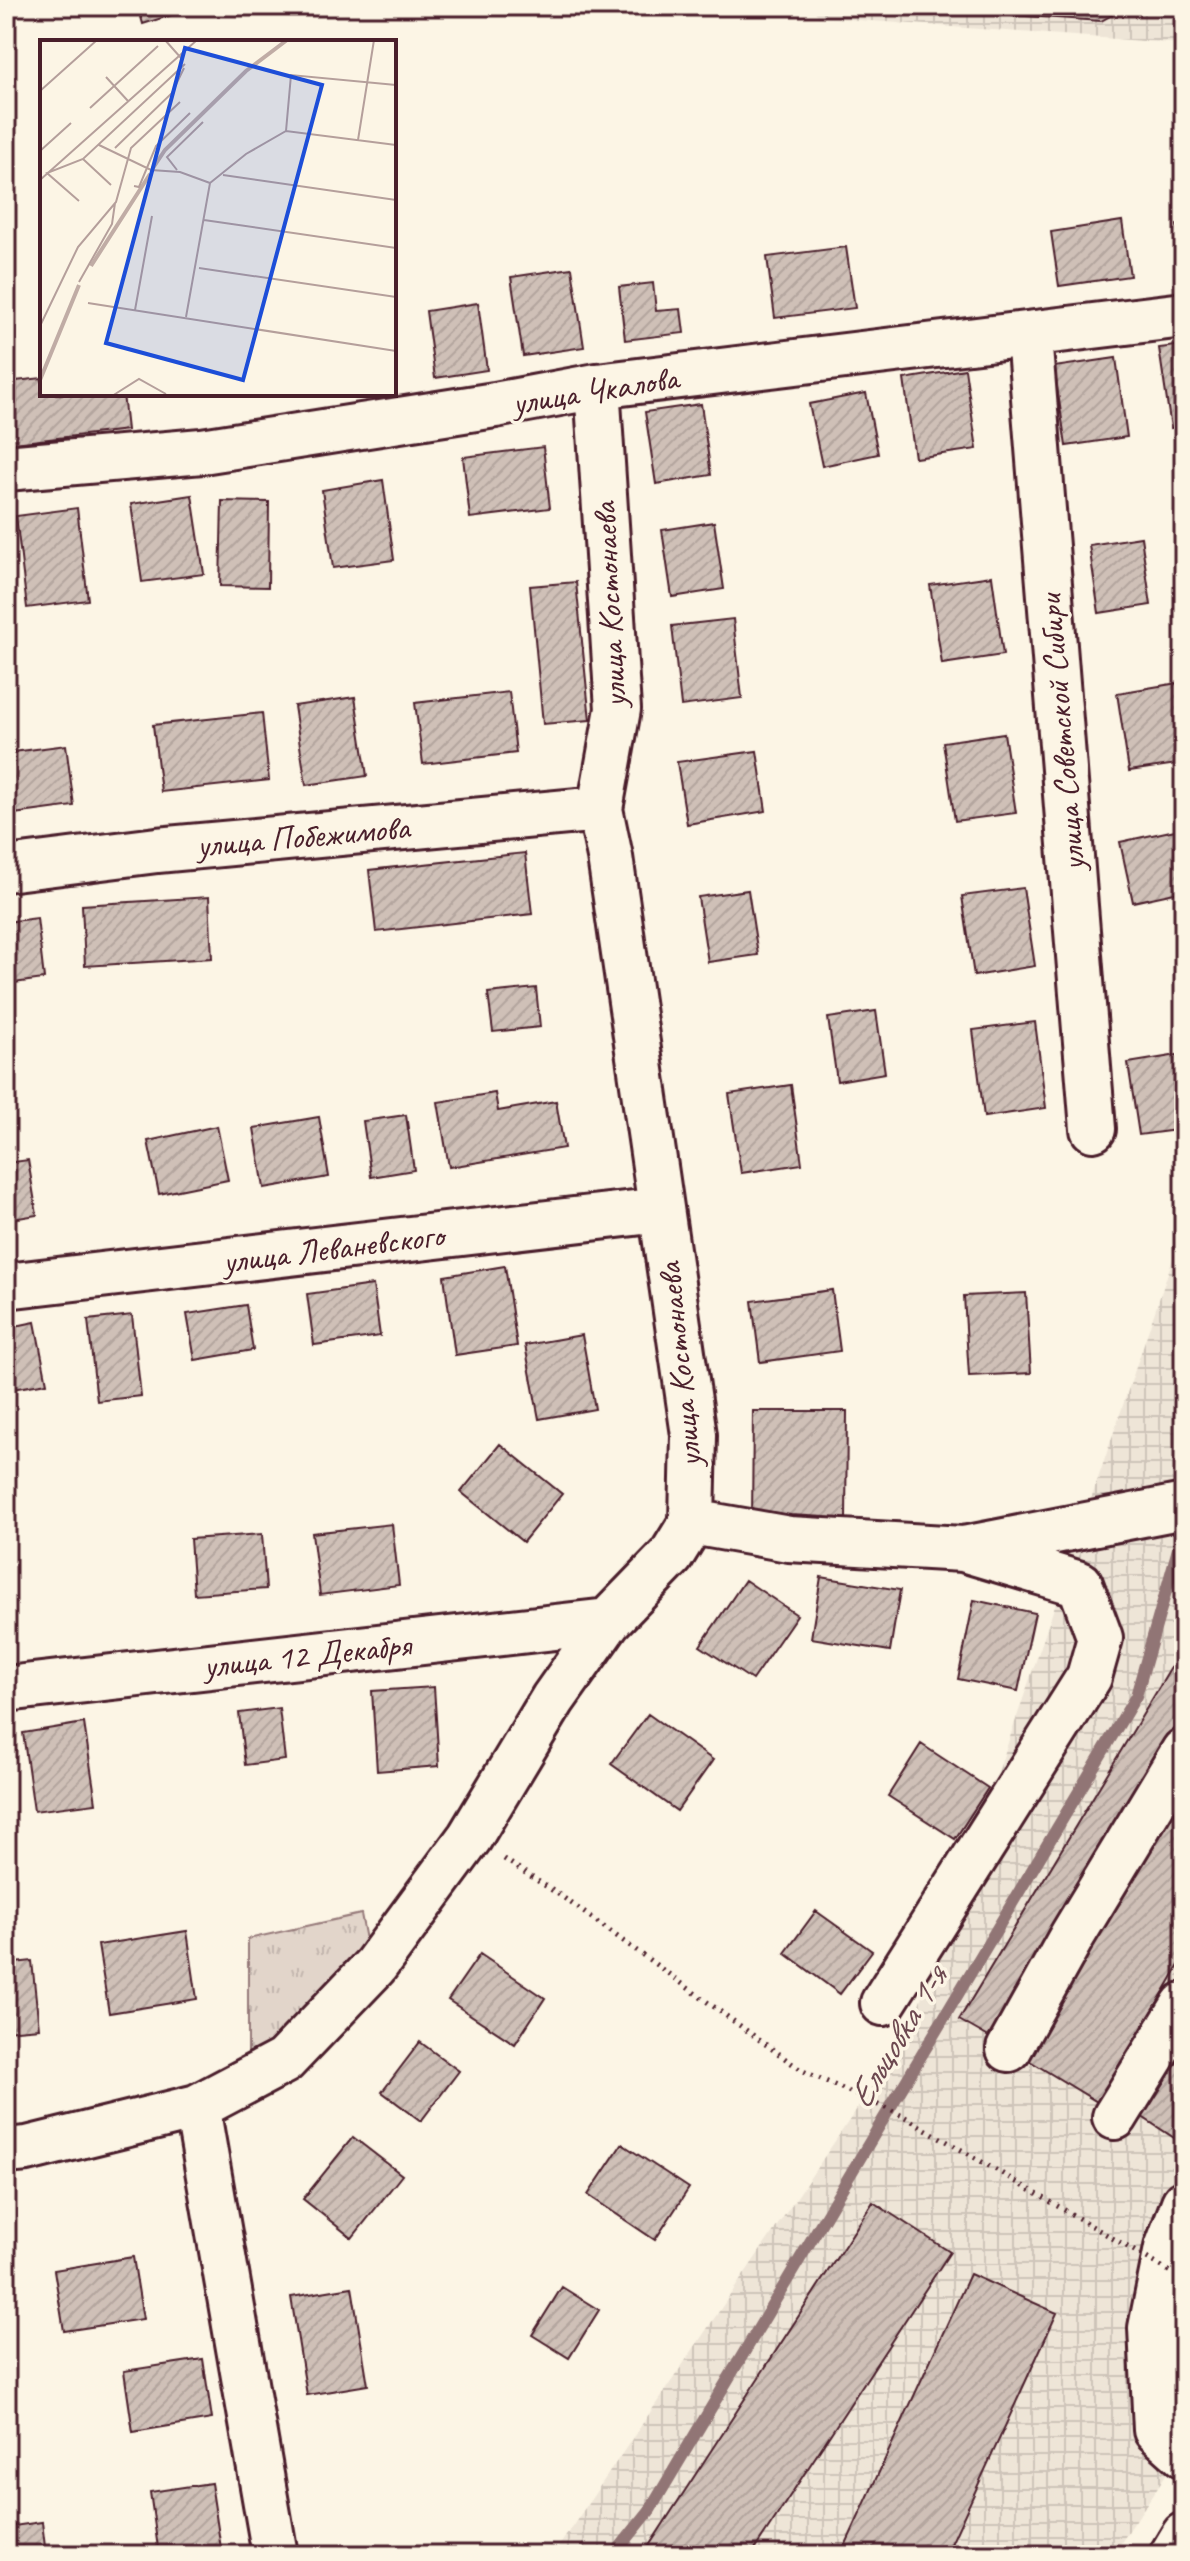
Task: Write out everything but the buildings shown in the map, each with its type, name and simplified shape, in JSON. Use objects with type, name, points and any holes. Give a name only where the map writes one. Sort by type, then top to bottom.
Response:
[{"type":"street","name":"улица Чкалова","points":[[6,468],[202,451],[597,386],[1184,315]]},
{"type":"street","name":"улица Советской Сибири","points":[[1029,336],[1093,1129]]},
{"type":"street","name":"улица Костонаева","points":[[597,386],[618,709],[600,809],[610,857],[694,1435],[692,1522]]},
{"type":"street","name":"улица Побежимова","points":[[6,869],[157,850],[600,809]]},
{"type":"street","name":"улица Леваневского","points":[[6,1286],[660,1210]]},
{"type":"street","points":[[963,1549],[1184,1506]]},
{"type":"street","points":[[6,2151],[27,2149],[197,2107],[284,2061],[375,1966],[470,1837],[553,1699],[608,1621],[671,1556],[692,1522],[789,1539],[963,1549],[1080,1584],[1100,1638],[1089,1677],[883,2003]]},
{"type":"street","name":"улица 12 Декабря","points":[[6,1689],[608,1621]]},
{"type":"street","points":[[1009,2049],[1072,1936],[1184,1751]]},
{"type":"street","points":[[1115,2117],[1184,2005]]},
{"type":"street","points":[[197,2107],[275,2555]]},
{"type":"street","points":[[1170,2443],[1151,2328],[1167,2248],[1184,2203]]},
{"type":"street","points":[[1170,2443],[1184,2344]]},
{"type":"street","points":[[1172,2555],[1184,2535]]},
{"type":"path","points":[[470,1837],[564,1898],[801,2070],[905,2117],[1174,2274]]},
{"type":"shaded area","points":[[813,6],[1184,6],[1184,44],[818,17]]},
{"type":"shaded area","points":[[1184,1226],[1184,2447],[1113,2555],[553,2555],[910,2031]]},
{"type":"green space","points":[[361,1914],[368,1950],[318,2010],[248,2064],[248,1939]]},
{"type":"waterway","name":"Ельцовка 1-я","points":[[614,2555],[650,2510],[1136,1696],[1184,1528]]}]
